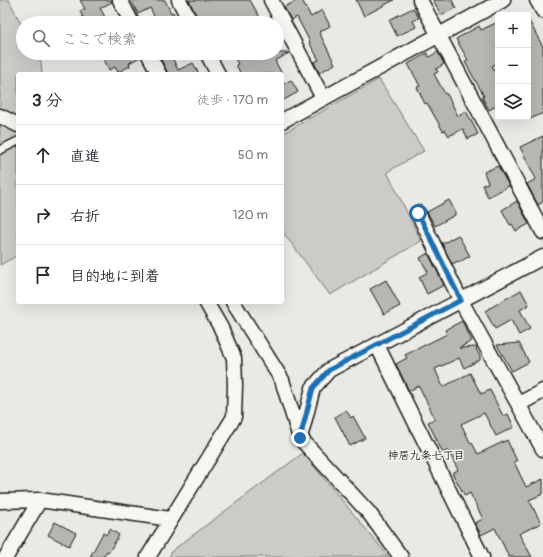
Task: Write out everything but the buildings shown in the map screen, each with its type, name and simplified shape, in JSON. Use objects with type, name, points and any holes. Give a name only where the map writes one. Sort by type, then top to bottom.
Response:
[{"type":"street","points":[[120,0],[128,16]]},
{"type":"street","points":[[180,0],[188,16]]},
{"type":"street","points":[[271,0],[279,16]]},
{"type":"street","points":[[420,0],[543,232]]},
{"type":"street","points":[[284,120],[503,0]]},
{"type":"street","points":[[537,0],[543,11]]},
{"type":"street","points":[[284,24],[323,98]]},
{"type":"street","points":[[152,60],[158,72]]},
{"type":"street","points":[[211,60],[217,72]]},
{"type":"street","points":[[0,116],[16,124]]},
{"type":"street","points":[[418,213],[461,300],[543,449]]},
{"type":"street","points":[[300,438],[313,388],[329,370],[543,257]]},
{"type":"street","points":[[148,557],[234,417],[234,358],[221,328],[207,304]]},
{"type":"street","points":[[234,304],[282,380],[300,438],[369,513],[401,557]]},
{"type":"street","points":[[377,345],[482,557]]},
{"type":"street","points":[[519,404],[543,391]]},
{"type":"street","points":[[0,501],[40,500],[170,519]]},
{"type":"street","points":[[6,557],[40,500]]},
{"type":"lane","points":[[0,150],[16,142]]},
{"type":"shaded area","points":[[0,0],[9,0],[17,16],[16,60],[40,60],[42,72],[16,72],[16,256],[0,265]]},
{"type":"shaded area","points":[[379,79],[424,151],[387,172],[421,241],[330,295],[284,234],[284,133]]},
{"type":"shaded area","points":[[303,453],[389,557],[169,557],[173,550]]},
{"type":"district","name":"神居九条七丁目","points":[[426,455]]},
{"type":"route","points":[[300,438],[313,388],[329,370],[461,300],[418,213]]}]
